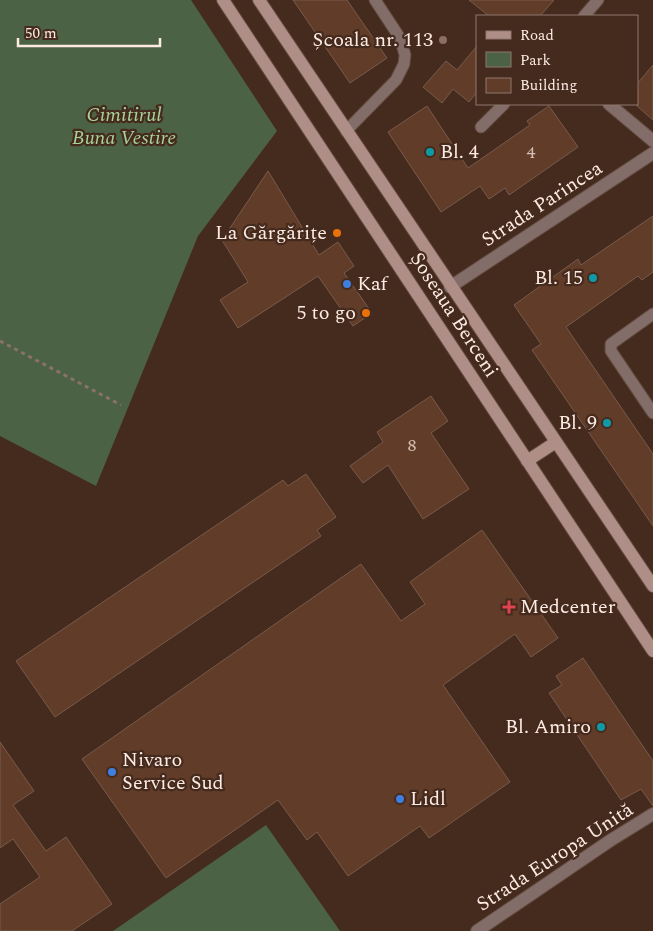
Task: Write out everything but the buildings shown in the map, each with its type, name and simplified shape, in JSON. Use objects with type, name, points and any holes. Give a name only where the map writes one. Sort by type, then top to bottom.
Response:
[{"type":"main road","name":"Șoseaua Berceni","points":[[223,0],[653,650]]},
{"type":"main road","name":"Șoseaua Berceni","points":[[259,0],[450,287],[653,586]]},
{"type":"main road","points":[[527,461],[556,442]]},
{"type":"street","points":[[610,105],[653,141]]},
{"type":"street","name":"Strada Parincea","points":[[450,287],[653,153]]},
{"type":"street","name":"Strada Europa Unită","points":[[477,931],[611,840],[653,814]]},
{"type":"lane","points":[[346,131],[396,80],[404,64],[405,55],[400,38],[375,0]]},
{"type":"lane","points":[[585,15],[598,0]]},
{"type":"lane","points":[[481,128],[503,105]]},
{"type":"lane","points":[[653,314],[611,344],[611,351],[653,413]]},
{"type":"path","points":[[0,341],[121,405]]},
{"type":"green space","name":"Cimitirul Buna Vestire","points":[[0,0],[191,0],[277,131],[198,236],[96,486],[0,436]]},
{"type":"green space","points":[[266,825],[340,931],[113,931]]},
{"type":"place","name":"Școala nr. 113","points":[[443,40]]},
{"type":"place","name":"Bl. 4","points":[[430,152]]},
{"type":"place","name":"La Gărgărițe","points":[[337,233]]},
{"type":"place","name":"Bl. 15","points":[[593,278]]},
{"type":"place","name":"Kaf","points":[[347,284]]},
{"type":"place","name":"5 to go","points":[[366,313]]},
{"type":"place","name":"Bl. 9","points":[[607,423]]},
{"type":"place","name":"Medcenter","points":[[509,607]]},
{"type":"place","name":"Bl. Amiro","points":[[601,727]]},
{"type":"place","name":"Nivaro Service Sud","points":[[112,772]]},
{"type":"place","name":"Lidl","points":[[400,799]]}]
